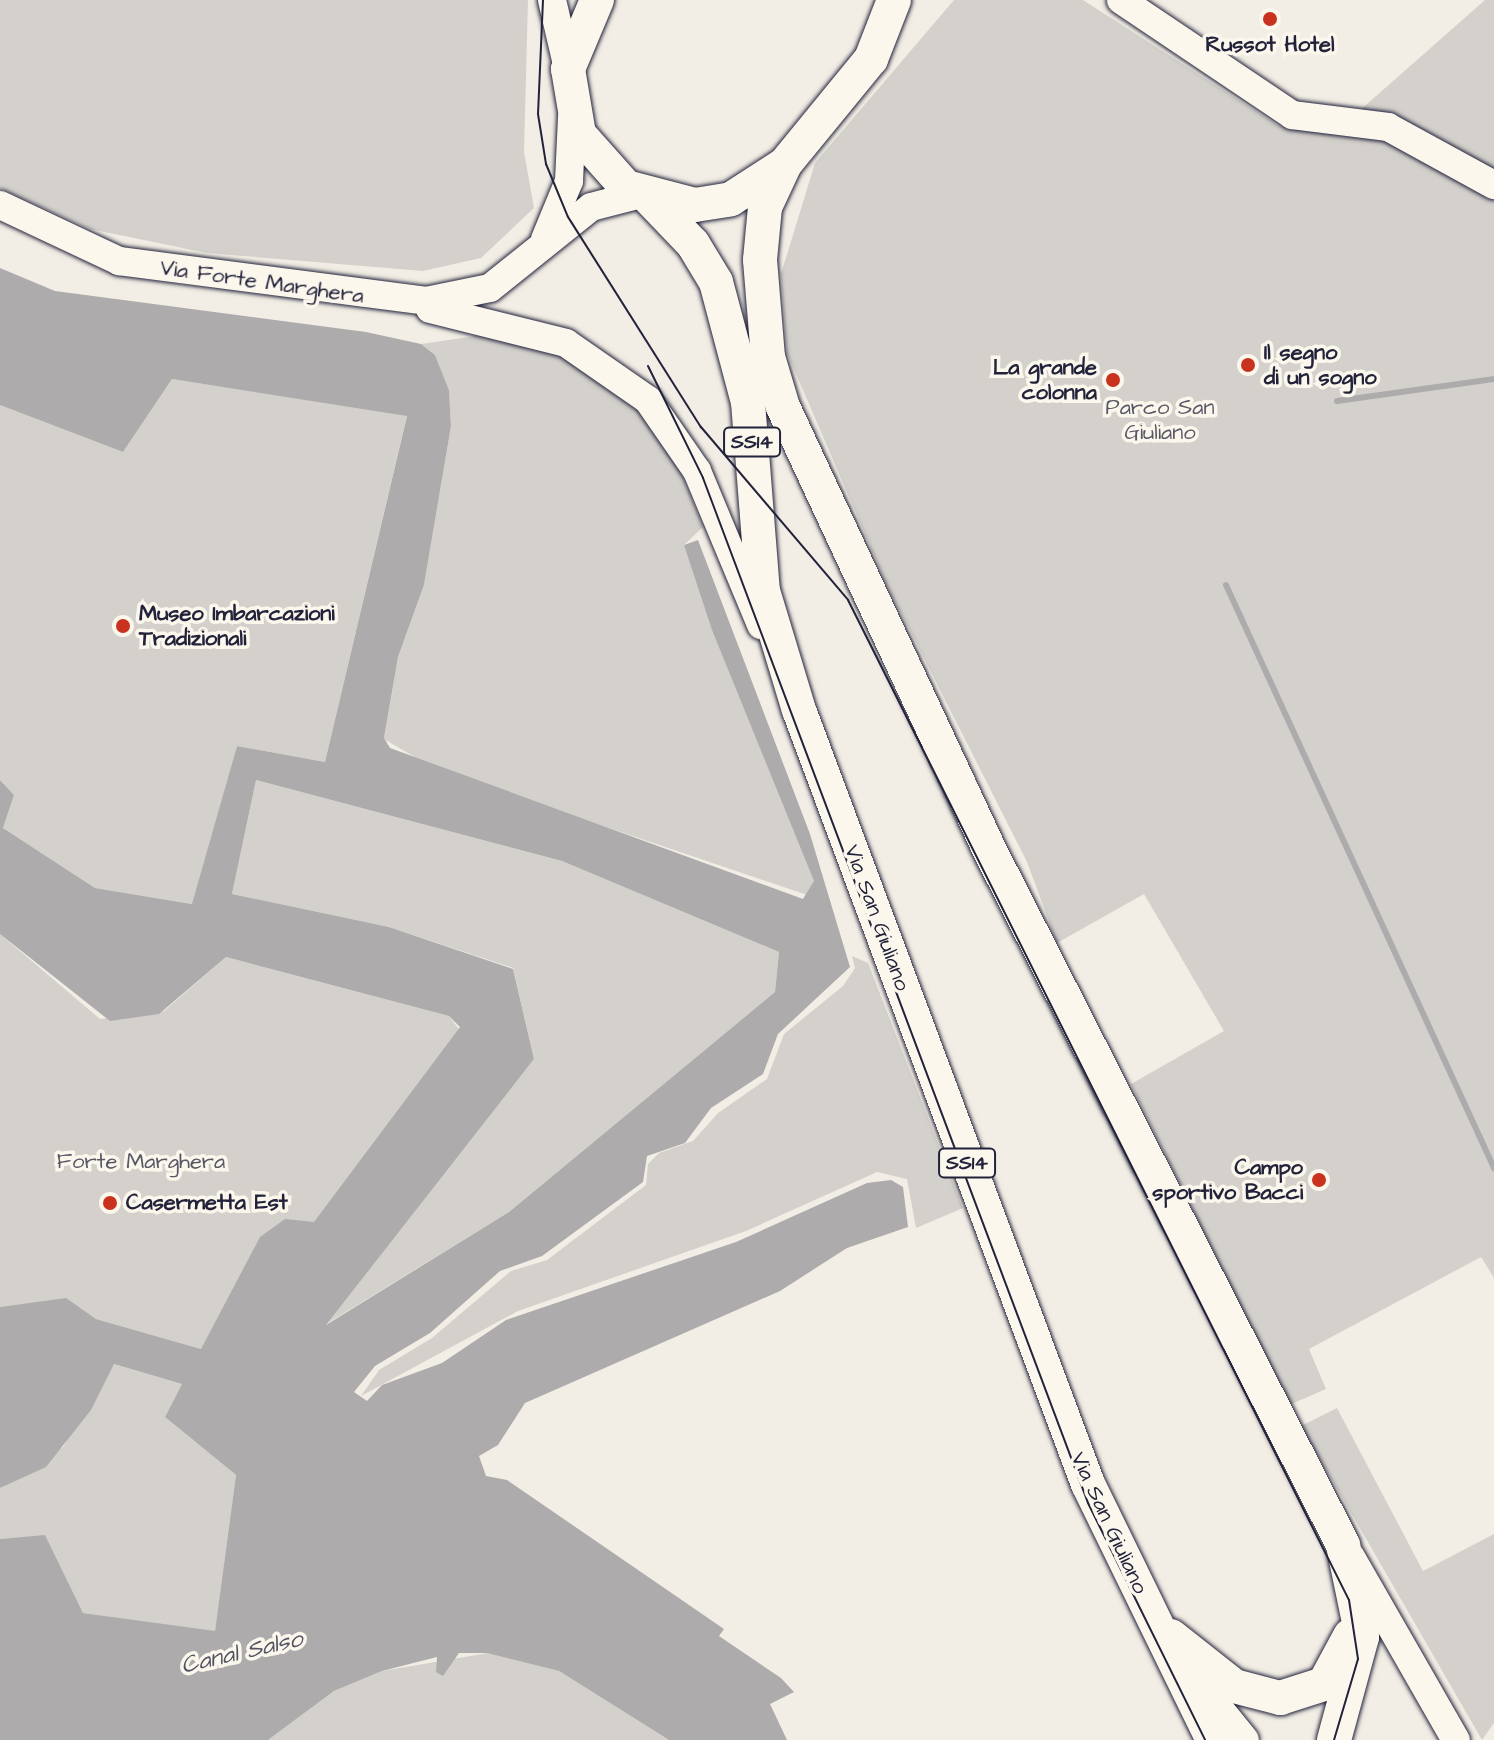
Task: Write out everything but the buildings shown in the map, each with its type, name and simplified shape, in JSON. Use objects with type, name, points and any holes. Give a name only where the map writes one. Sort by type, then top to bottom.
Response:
[{"type":"main road","points":[[597,0],[568,69],[572,117],[605,170],[644,196],[695,205],[731,199],[785,164]]},
{"type":"main road","name":"SS14","points":[[895,9],[785,164],[765,207],[760,260],[768,357],[783,407],[987,845],[1337,1531],[1355,1591],[1362,1645],[1334,1740]]},
{"type":"main road","name":"Via San Giuliano","points":[[644,196],[704,257],[729,324],[748,402],[763,591],[799,710],[1077,1454],[1213,1740]]},
{"type":"main road","name":"SS14","points":[[1156,1622],[1220,1678],[1255,1695],[1292,1697],[1315,1690],[1340,1665],[1355,1591]]},
{"type":"street","points":[[552,0],[568,69]]},
{"type":"street","points":[[1121,0],[1292,115],[1388,127],[1494,185]]},
{"type":"street","points":[[528,263],[569,181],[572,117]]},
{"type":"street","name":"Via Forte Marghera","points":[[0,205],[119,261],[391,300],[460,298],[528,263],[591,207],[644,196]]},
{"type":"street","points":[[391,300],[545,335],[616,371],[648,400],[697,471],[799,710]]},
{"type":"street","points":[[1337,1531],[1456,1740]]},
{"type":"street","name":"Via San Giuliano","points":[[1156,1622],[1245,1740]]},
{"type":"green space","points":[[0,0],[528,0],[524,152],[534,208],[481,258],[423,271],[207,253],[90,229],[0,188]]},
{"type":"green space","name":"Parco San Giuliano","points":[[954,0],[1083,0],[1279,126],[1333,134],[1485,0],[1494,0],[1494,1278],[1481,1257],[1309,1349],[1326,1389],[1289,1405],[1131,1084],[1224,1031],[1144,894],[1057,943],[1027,862],[887,585],[787,353],[781,274],[815,163]]},
{"type":"green space","points":[[497,333],[568,356],[617,388],[668,440],[703,527],[684,545],[814,881],[810,896],[435,769],[384,739],[398,657],[424,585],[451,426],[449,390],[435,355],[421,344]]},
{"type":"green space","points":[[172,379],[407,415],[325,762],[237,746],[193,904],[95,888],[3,828],[14,795],[0,780],[0,405],[123,452]]},
{"type":"green space","points":[[256,780],[562,861],[779,952],[775,992],[509,1212],[323,1326],[534,1059],[513,968],[389,927],[232,894]]},
{"type":"green space","name":"Forte Marghera","points":[[0,934],[100,1019],[164,1011],[226,957],[449,1016],[460,1031],[315,1221],[201,1349],[96,1319],[66,1299],[0,1307]]},
{"type":"green space","points":[[852,956],[868,963],[963,1208],[916,1228],[907,1179],[877,1172],[746,1231],[518,1311],[361,1396],[379,1370],[432,1338],[511,1271],[547,1260],[646,1185],[648,1164],[659,1153],[693,1141],[718,1113],[767,1079],[784,1034],[843,986],[855,968]]},
{"type":"green space","points":[[114,1364],[182,1384],[165,1417],[236,1475],[215,1632],[83,1613],[45,1536],[0,1539],[0,1488],[63,1447]]},
{"type":"green space","points":[[1337,1408],[1423,1571],[1494,1534],[1494,1723],[1482,1740],[1301,1426]]},
{"type":"green space","points":[[488,1653],[559,1671],[669,1740],[268,1740],[334,1691],[382,1671]]},
{"type":"water","name":"Canal Salso","points":[[0,268],[55,291],[366,332],[421,344],[435,355],[449,390],[451,426],[424,585],[398,657],[384,738],[390,748],[803,899],[814,881],[712,630],[684,545],[698,540],[810,834],[850,967],[778,1034],[763,1074],[711,1108],[685,1143],[647,1156],[643,1182],[542,1256],[500,1271],[430,1333],[375,1366],[354,1392],[367,1401],[382,1385],[442,1363],[506,1320],[736,1242],[867,1183],[891,1180],[903,1187],[908,1227],[847,1248],[780,1291],[525,1403],[498,1445],[479,1456],[486,1476],[507,1480],[724,1629],[719,1636],[781,1678],[794,1692],[770,1704],[787,1740],[669,1740],[559,1671],[487,1653],[459,1653],[443,1676],[436,1672],[437,1657],[382,1671],[334,1691],[268,1740],[0,1740],[0,1539],[45,1535],[83,1613],[215,1631],[236,1475],[165,1417],[182,1384],[114,1364],[91,1410],[46,1467],[0,1488],[0,1307],[66,1298],[96,1319],[201,1349],[260,1237],[285,1219],[314,1222],[460,1027],[449,1016],[226,957],[159,1014],[110,1021],[0,934],[0,780],[14,795],[3,828],[95,888],[192,904],[237,746],[325,762],[407,416],[172,379],[123,452],[0,405]],"holes":[[[256,780],[562,861],[779,952],[775,992],[509,1212],[326,1325],[534,1059],[513,969],[389,927],[232,894]]]},
{"type":"waterway","points":[[1337,401],[1494,379]]},
{"type":"waterway","points":[[1226,585],[1494,1168]]},
{"type":"tram line","points":[[543,0],[538,114],[546,164],[568,217],[701,427],[848,600],[1349,1600],[1358,1659],[1334,1740]]},
{"type":"tram line","points":[[648,366],[703,478],[1088,1503],[1205,1740]]},
{"type":"place","name":"Russot Hotel","points":[[1270,19]]},
{"type":"place","name":"Il segno di un sogno","points":[[1248,365]]},
{"type":"place","name":"La grande colonna","points":[[1113,380]]},
{"type":"place","name":"Museo Imbarcazioni Tradizionali","points":[[123,626]]},
{"type":"place","name":"Campo sportivo Bacci","points":[[1319,1180]]},
{"type":"place","name":"Casermetta Est","points":[[110,1203]]}]
